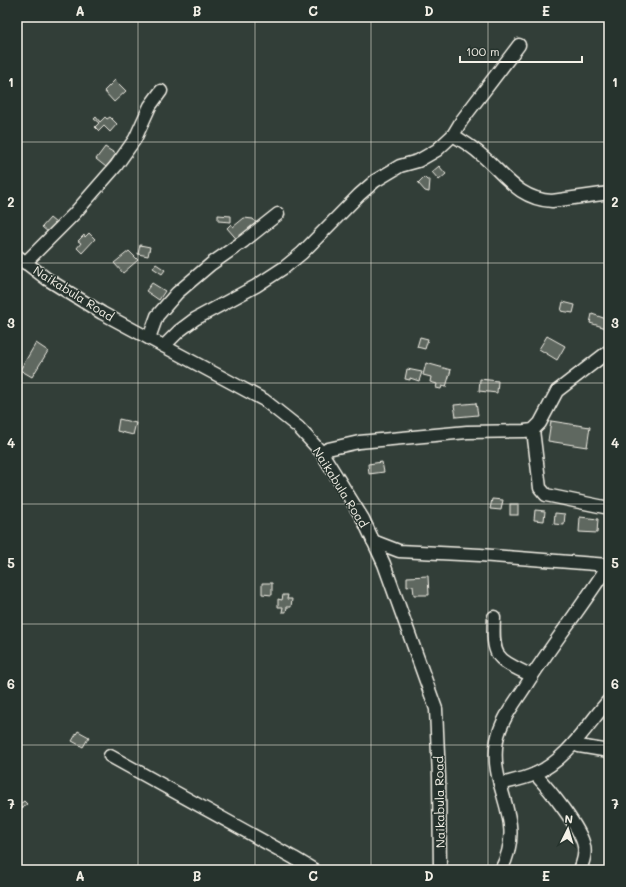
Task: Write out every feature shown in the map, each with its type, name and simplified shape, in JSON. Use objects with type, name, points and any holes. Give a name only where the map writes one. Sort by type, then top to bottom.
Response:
[{"type":"street","points":[[164,346],[195,318],[256,286],[285,267],[302,253],[375,181],[400,166],[418,161],[431,154],[453,136],[462,120],[519,45]]},
{"type":"street","points":[[21,259],[74,214],[116,166],[135,139],[150,106],[162,91]]},
{"type":"street","points":[[453,136],[479,153],[518,190],[530,197],[544,201],[552,201],[609,193]]},
{"type":"street","points":[[149,338],[157,316],[177,293],[212,264],[244,242],[278,214]]},
{"type":"street","name":"Naikabula Road","points":[[21,259],[47,279],[102,313],[264,400],[298,427],[322,453],[363,519],[384,564],[436,710],[439,777],[440,870]]},
{"type":"street","points":[[322,453],[328,449],[359,442],[467,432],[533,430],[540,423],[557,392],[609,351]]},
{"type":"street","points":[[533,430],[539,484],[540,488],[546,495],[609,508]]},
{"type":"street","points":[[373,540],[399,552],[480,555],[609,565]]},
{"type":"street","points":[[501,870],[508,854],[511,831],[496,762],[496,747],[499,732],[504,719],[532,676],[609,565]]},
{"type":"street","points":[[494,617],[494,648],[497,655],[510,665],[532,676]]},
{"type":"street","points":[[500,784],[535,774],[553,763],[574,743],[609,700]]},
{"type":"street","points":[[574,743],[579,746],[609,751]]},
{"type":"street","points":[[110,756],[288,854],[314,870]]},
{"type":"street","points":[[535,774],[546,786],[580,835],[585,852],[580,870]]},
{"type":"building","points":[[115,80],[126,91],[114,102],[104,91]]},
{"type":"building","points":[[96,117],[100,122],[105,117],[107,119],[110,117],[117,124],[110,132],[104,126],[99,131],[95,127],[99,123],[94,119]]},
{"type":"building","points":[[105,147],[116,154],[106,167],[96,159]]},
{"type":"building","points":[[439,166],[446,174],[439,180],[432,172]]},
{"type":"building","points":[[424,177],[427,180],[430,180],[429,192],[425,191],[418,183]]},
{"type":"building","points":[[218,215],[231,216],[231,222],[218,221]]},
{"type":"building","points":[[50,218],[56,223],[49,233],[42,227]]},
{"type":"building","points":[[244,218],[253,219],[259,226],[240,243],[227,228],[231,224],[233,227]]},
{"type":"building","points":[[89,233],[95,239],[82,253],[77,248],[81,243],[78,241],[84,235],[85,237]]},
{"type":"building","points":[[140,245],[150,247],[148,256],[138,254]]},
{"type":"building","points":[[129,251],[138,260],[123,273],[114,263]]},
{"type":"building","points":[[156,264],[165,270],[162,274],[153,268]]},
{"type":"building","points":[[152,283],[165,291],[159,300],[146,291]]},
{"type":"building","points":[[563,302],[575,305],[573,313],[561,311]]},
{"type":"building","points":[[592,314],[609,320],[606,328],[590,323]]},
{"type":"building","points":[[547,336],[565,346],[557,360],[539,349]]},
{"type":"building","points":[[420,337],[428,339],[425,349],[417,347]]},
{"type":"building","points":[[36,343],[48,351],[32,377],[20,370]]},
{"type":"building","points":[[426,363],[451,370],[446,387],[442,386],[441,389],[436,388],[437,384],[430,382],[431,377],[423,375]]},
{"type":"building","points":[[407,369],[422,372],[419,381],[410,378],[410,380],[405,379]]},
{"type":"building","points":[[480,379],[498,381],[497,393],[479,391]]},
{"type":"building","points":[[476,403],[478,415],[456,417],[454,405]]},
{"type":"building","points":[[119,419],[136,423],[133,435],[117,431]]},
{"type":"building","points":[[551,421],[590,427],[587,447],[548,441]]},
{"type":"building","points":[[382,462],[384,472],[369,474],[368,464]]},
{"type":"building","points":[[492,499],[503,500],[501,510],[490,509]]},
{"type":"building","points":[[510,504],[518,504],[518,515],[510,515]]},
{"type":"building","points":[[535,510],[545,511],[544,521],[534,520]]},
{"type":"building","points":[[555,513],[565,514],[564,525],[554,524]]},
{"type":"building","points":[[580,517],[598,519],[597,533],[579,532]]},
{"type":"building","points":[[428,576],[429,595],[414,595],[413,586],[407,587],[407,577]]},
{"type":"building","points":[[262,583],[272,583],[272,595],[262,594]]},
{"type":"building","points":[[283,595],[288,595],[287,599],[292,599],[291,607],[287,607],[286,612],[282,612],[283,607],[278,607],[278,599],[282,600]]},
{"type":"building","points":[[78,731],[89,737],[83,747],[72,741]]},
{"type":"building","points":[[17,800],[20,804],[24,801],[27,804],[18,811],[17,810]]}]
